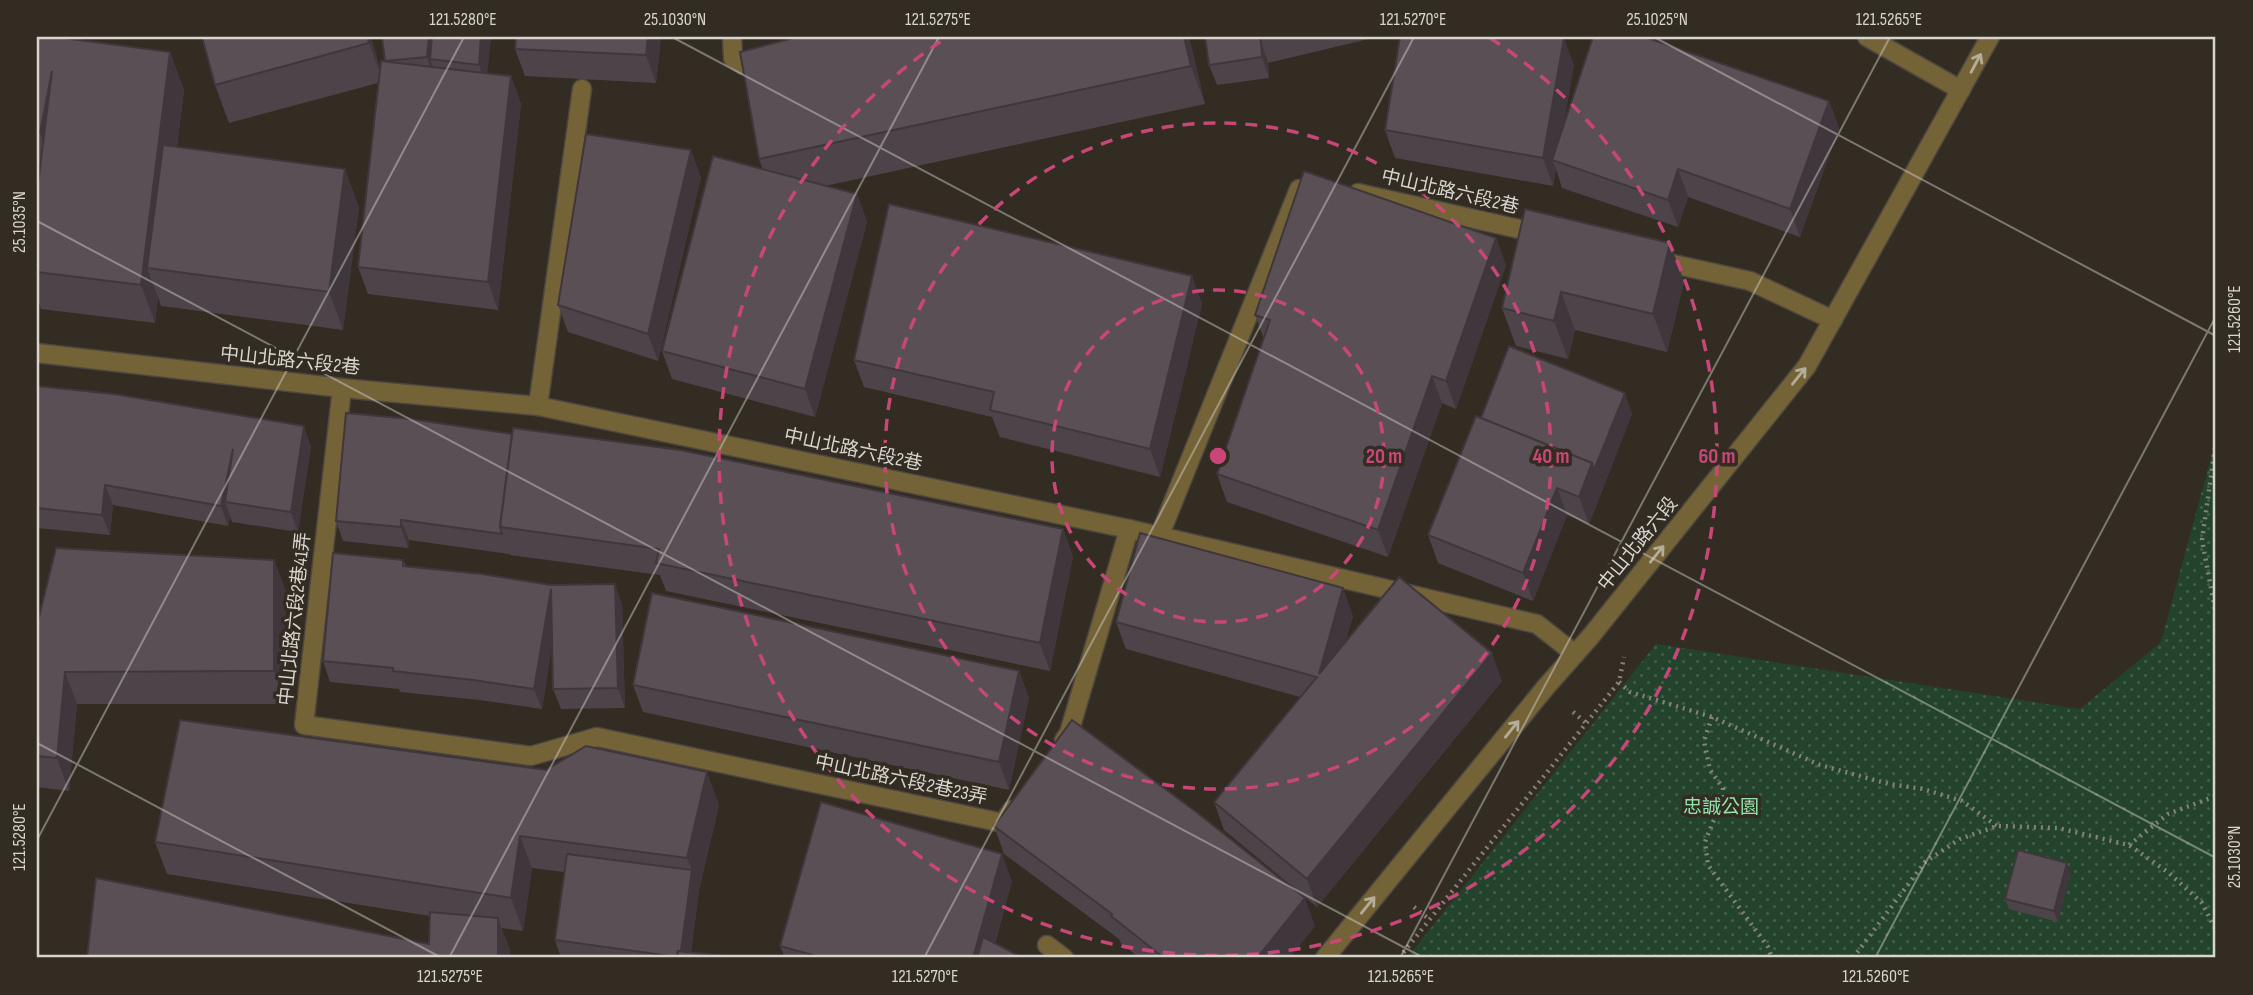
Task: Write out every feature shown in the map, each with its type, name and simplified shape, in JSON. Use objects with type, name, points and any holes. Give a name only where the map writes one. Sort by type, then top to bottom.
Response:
[{"type":"street","points":[[732,37],[733,58],[743,65],[756,65],[781,58]]},
{"type":"street","points":[[1867,37],[1961,90]]},
{"type":"street","name":"中山北路六段","points":[[1325,958],[1807,366],[1990,37]]},
{"type":"street","points":[[538,406],[582,89]]},
{"type":"street","points":[[1159,537],[1303,180],[1317,183]]},
{"type":"street","name":"中山北路六段2巷","points":[[1344,189],[1560,238]]},
{"type":"street","points":[[1642,257],[1750,281],[1833,320]]},
{"type":"street","name":"中山北路六段2巷","points":[[37,353],[342,388],[538,406],[1129,529],[1537,624],[1575,653]]},
{"type":"street","name":"中山北路六段2巷41弄","points":[[342,388],[304,725],[531,756],[597,737]]},
{"type":"street","points":[[1052,756],[1069,733],[1129,529]]},
{"type":"street","name":"中山北路六段2巷23弄","points":[[597,737],[1003,823],[1019,801]]},
{"type":"street","points":[[1047,945],[1063,958]]},
{"type":"path","points":[[2216,441],[2203,540],[2216,615]]},
{"type":"path","points":[[1399,958],[1619,682],[1626,658]]},
{"type":"path","points":[[1619,682],[1630,692],[1712,717],[1820,765],[1962,801],[1997,825]]},
{"type":"path","points":[[1712,717],[1704,741],[1710,770],[1723,788],[1723,806],[1704,842],[1709,865],[1762,938],[1772,958]]},
{"type":"path","points":[[2129,845],[2168,814],[2216,796]]},
{"type":"path","points":[[1853,958],[1925,862],[1960,839],[1997,825],[2058,828],[2129,845],[2169,873],[2202,903],[2216,930]]},
{"type":"green space","name":"忠誠公園","points":[[2216,439],[2216,958],[1407,958],[1656,644],[2080,709],[2161,642]]},
{"type":"building","points":[[37,37],[56,37],[170,52],[141,285],[37,272],[37,192],[52,71],[40,133],[37,132]]},
{"type":"building","points":[[202,37],[368,37],[369,43],[215,85]]},
{"type":"building","points":[[382,37],[429,37],[427,57],[385,61]]},
{"type":"building","points":[[432,37],[481,37],[479,65],[430,59]]},
{"type":"building","points":[[516,37],[648,37],[646,55],[515,49]]},
{"type":"building","points":[[797,37],[1184,37],[1191,66],[759,159],[740,52]]},
{"type":"building","points":[[1205,37],[1259,37],[1262,57],[1209,65]]},
{"type":"building","points":[[1400,37],[1564,38],[1543,158],[1385,130]]},
{"type":"building","points":[[1593,37],[1645,37],[1829,101],[1790,209],[1678,169],[1668,200],[1552,160]]},
{"type":"building","points":[[381,61],[511,76],[488,282],[358,267]]},
{"type":"building","points":[[586,134],[691,150],[648,334],[558,305]]},
{"type":"building","points":[[163,145],[345,169],[329,292],[147,268]]},
{"type":"building","points":[[713,156],[857,194],[805,389],[662,351]]},
{"type":"building","points":[[1304,171],[1496,238],[1446,381],[1432,376],[1378,530],[1217,474],[1270,320],[1255,315]]},
{"type":"building","points":[[889,204],[1192,276],[1150,449],[990,410],[994,392],[854,360]]},
{"type":"building","points":[[1525,209],[1670,243],[1653,314],[1561,292],[1554,321],[1502,308]]},
{"type":"building","points":[[1509,346],[1625,393],[1594,470],[1592,463],[1481,418]]},
{"type":"building","points":[[37,386],[114,394],[304,426],[291,512],[225,502],[233,449],[221,506],[105,485],[102,515],[37,508]]},
{"type":"building","points":[[346,413],[411,419],[512,434],[500,527],[502,534],[401,520],[401,527],[336,521]]},
{"type":"building","points":[[1476,416],[1592,463],[1579,497],[1557,488],[1523,573],[1428,535]]},
{"type":"building","points":[[513,428],[680,450],[1063,529],[1040,643],[656,563],[659,549],[500,527]]},
{"type":"building","points":[[1140,533],[1343,588],[1319,674],[1399,577],[1492,653],[1307,879],[1214,802],[1317,677],[1116,622]]},
{"type":"building","points":[[56,548],[274,560],[274,671],[65,672],[57,758],[37,756],[37,625]]},
{"type":"building","points":[[333,553],[403,560],[403,566],[482,574],[551,585],[615,584],[618,688],[553,689],[551,589],[534,689],[393,671],[393,668],[323,661]]},
{"type":"building","points":[[652,593],[1019,671],[999,762],[633,685]]},
{"type":"building","points":[[180,720],[546,770],[586,746],[707,772],[687,858],[520,836],[511,898],[155,842]]},
{"type":"building","points":[[1072,720],[1195,811],[1305,898],[1257,958],[1164,958],[1111,916],[1112,914],[994,826]]},
{"type":"building","points":[[821,802],[1002,854],[973,958],[823,958],[780,946]]},
{"type":"building","points":[[2018,850],[2067,863],[2054,911],[2005,899]]},
{"type":"building","points":[[567,854],[692,870],[681,951],[678,951],[677,957],[555,940]]},
{"type":"building","points":[[96,878],[429,944],[430,912],[498,918],[498,958],[87,958]]},
{"type":"building","points":[[983,937],[1023,958],[977,958]]},
{"type":"building","points":[[678,951],[744,958],[677,958]]}]
